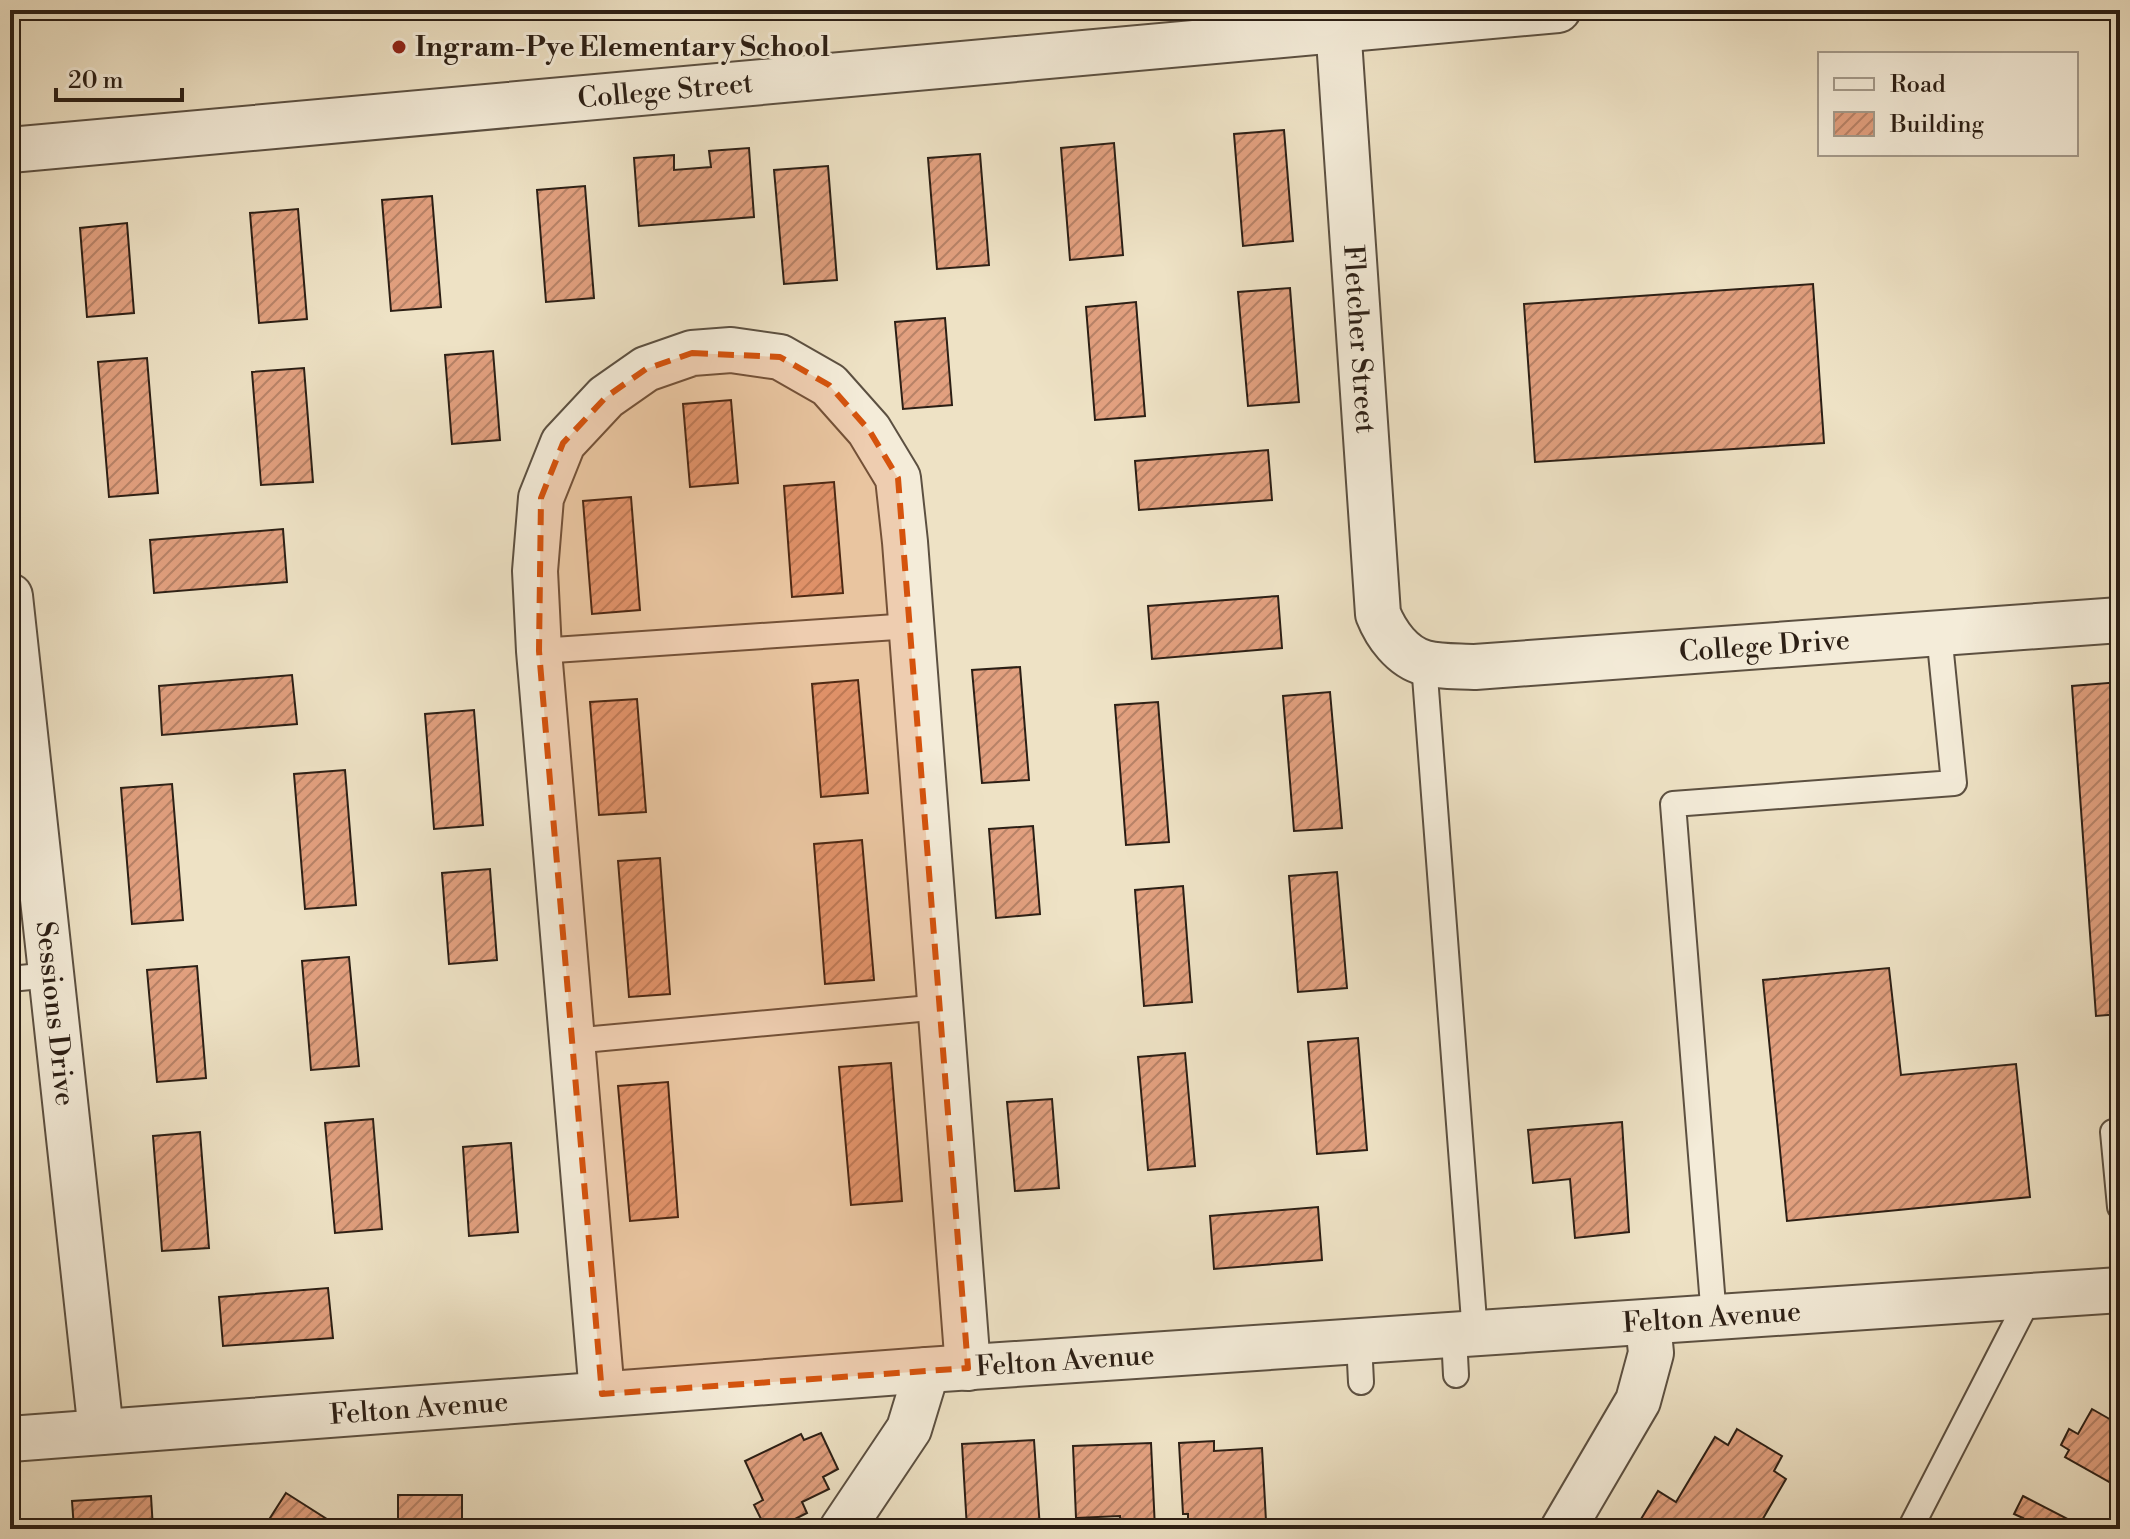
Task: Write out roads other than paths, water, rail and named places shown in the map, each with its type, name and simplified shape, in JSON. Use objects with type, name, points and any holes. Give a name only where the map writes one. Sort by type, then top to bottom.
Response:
[{"type":"street","name":"College Street","points":[[10,150],[1338,20],[1558,10]]},
{"type":"street","name":"Fletcher Street","points":[[1338,20],[1378,614],[1386,634],[1417,660]]},
{"type":"street","points":[[602,1394],[539,651],[535,571],[541,498],[563,443],[606,397],[646,369],[692,353],[731,350],[780,357],[829,385],[869,430],[898,478],[941,1007],[948,1369],[842,1529]]},
{"type":"street","name":"Sessions Drive","points":[[10,596],[31,977],[101,1432]]},
{"type":"street","name":"College Drive","points":[[1417,660],[1475,667],[2120,620]]},
{"type":"street","name":"Felton Avenue","points":[[10,1439],[948,1369],[1360,1362],[1648,1323],[2120,1290]]},
{"type":"street","points":[[1563,1529],[1638,1401],[1651,1353],[1648,1323]]},
{"type":"lane","points":[[539,651],[911,626]]},
{"type":"lane","points":[[1714,1318],[1673,804],[1954,783],[1939,633]]},
{"type":"lane","points":[[1417,660],[1462,1348]]},
{"type":"lane","points":[[572,1041],[941,1007]]},
{"type":"lane","points":[[2120,1132],[2113,1132],[2120,1207]]},
{"type":"lane","points":[[1910,1529],[2030,1296]]},
{"type":"place","name":"Ingram-Pye Elementary School","points":[[399,47]]}]
